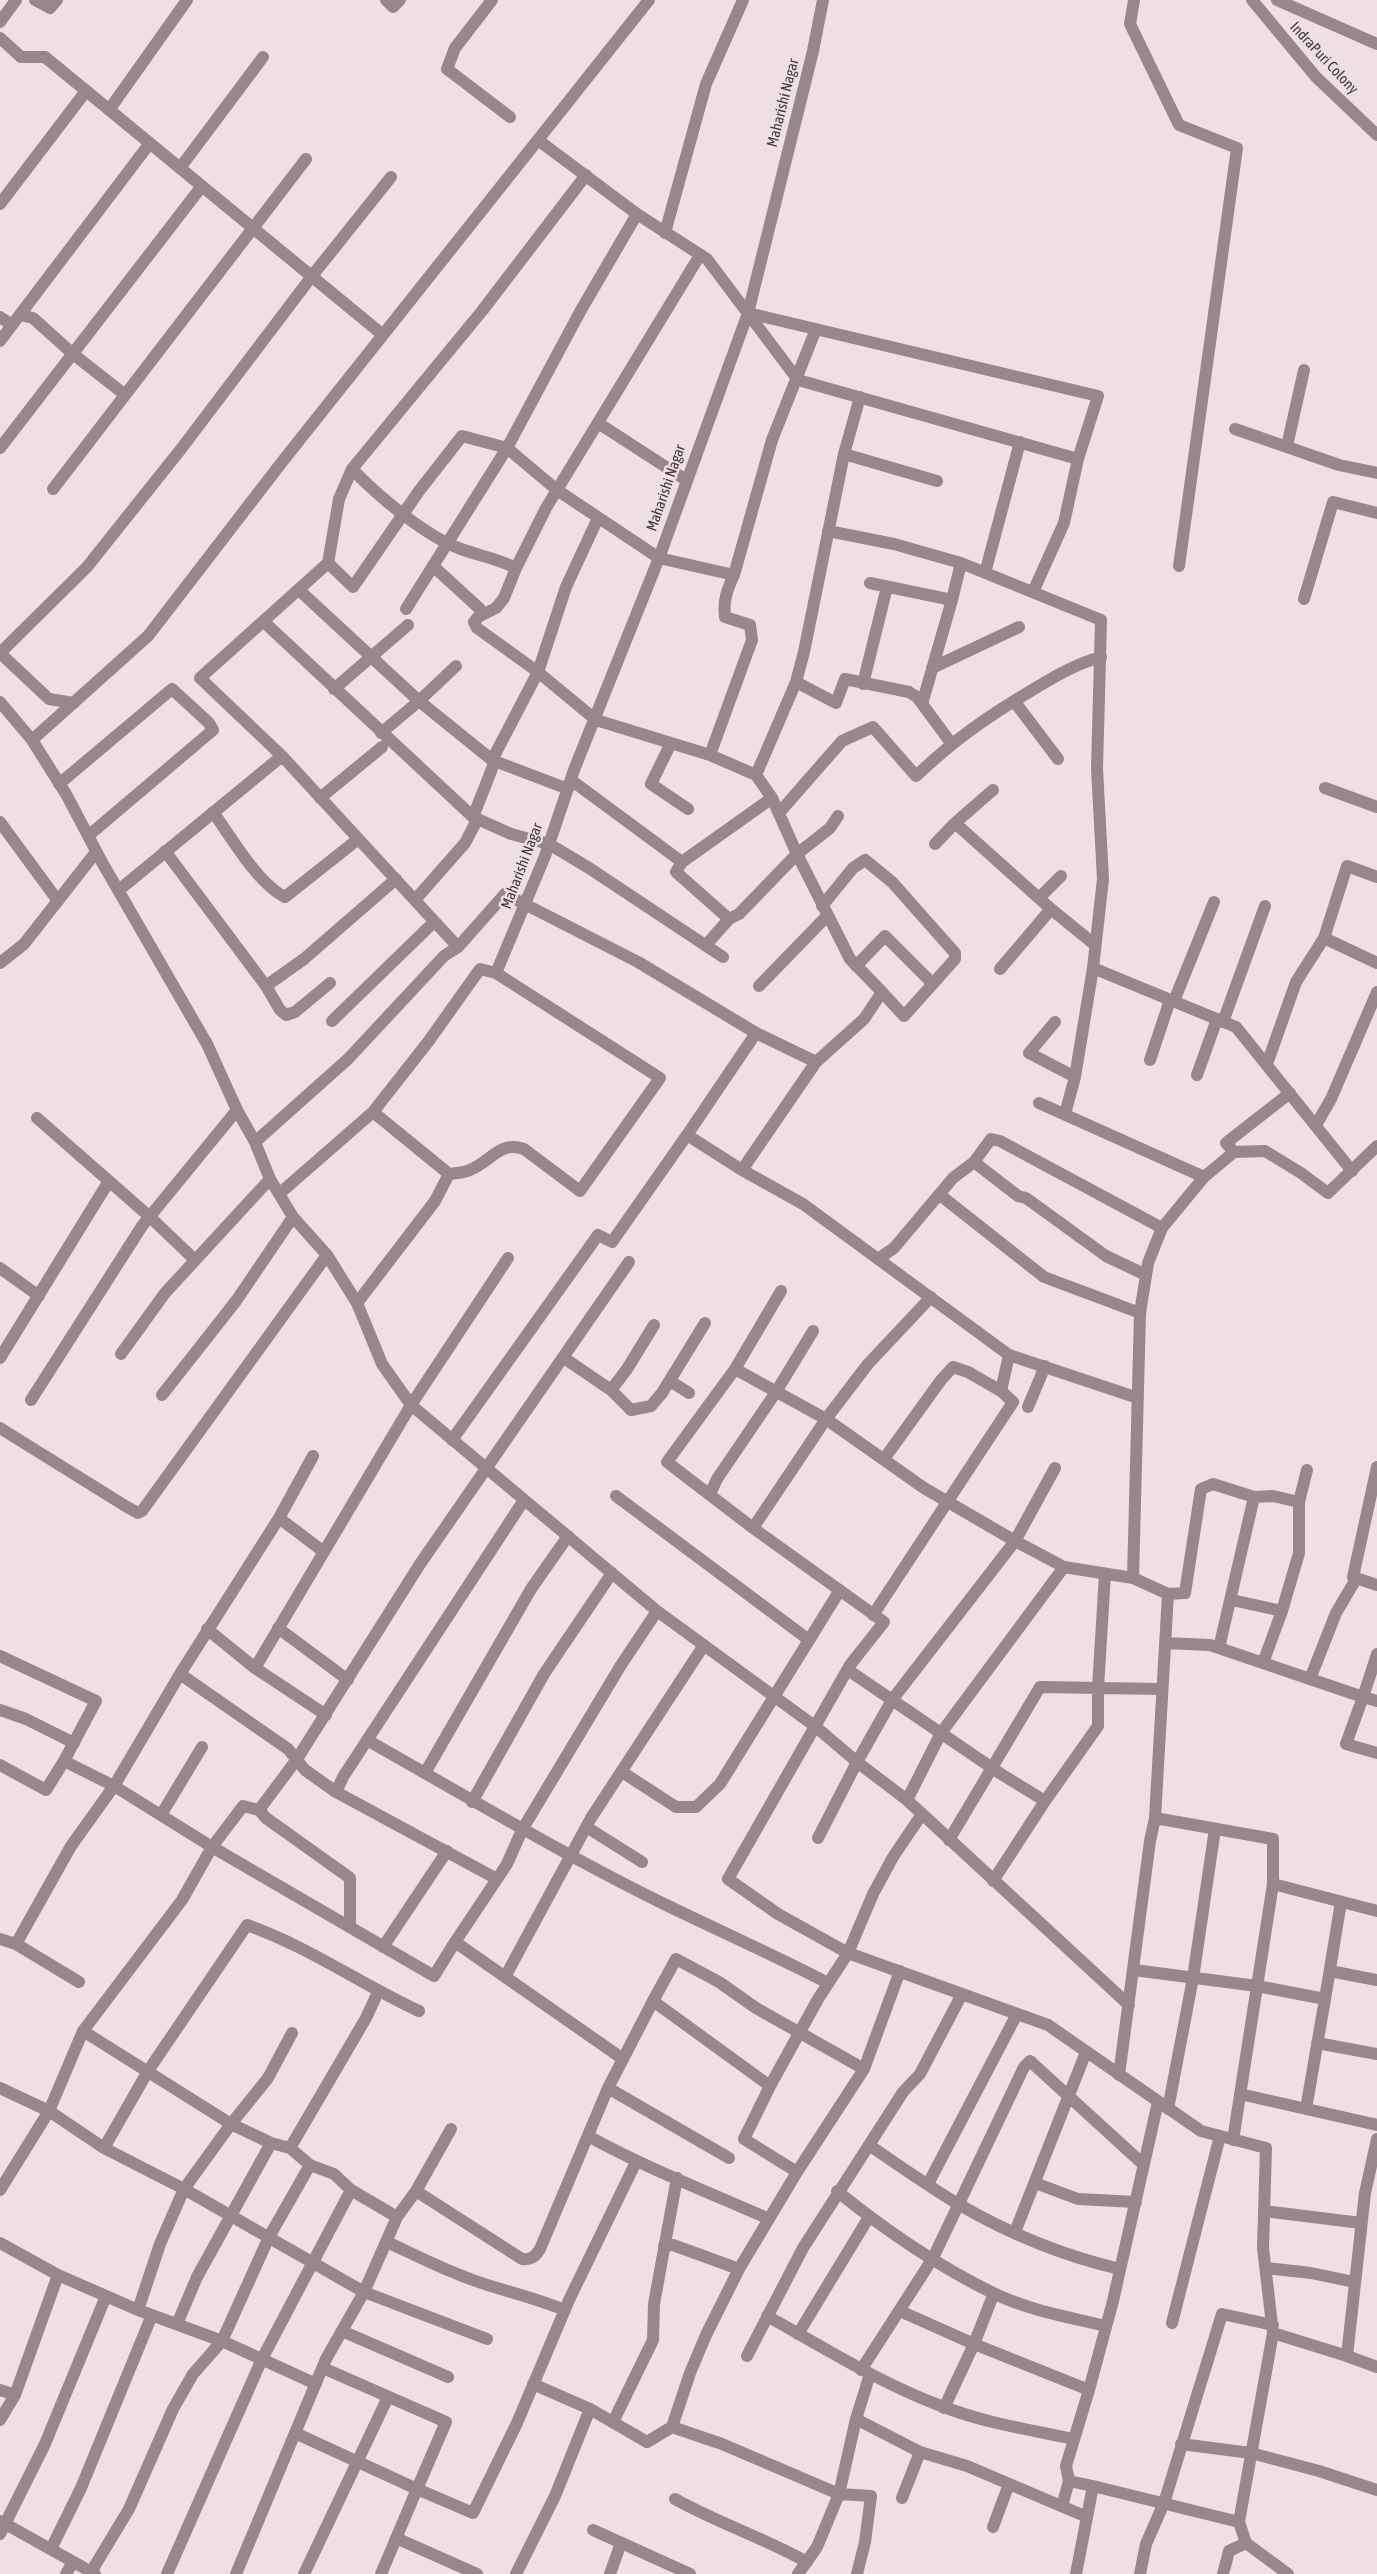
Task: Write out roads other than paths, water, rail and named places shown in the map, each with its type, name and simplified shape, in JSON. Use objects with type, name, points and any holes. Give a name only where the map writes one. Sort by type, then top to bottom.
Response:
[{"type":"street","points":[[0,22],[16,0]]},
{"type":"street","points":[[35,0],[50,8],[57,0]]},
{"type":"street","points":[[109,110],[187,0]]},
{"type":"street","points":[[386,0],[394,7],[400,0]]},
{"type":"street","points":[[492,0],[455,48],[447,69],[510,117]]},
{"type":"street","points":[[32,740],[148,636],[383,335],[649,0]]},
{"type":"street","points":[[665,233],[706,84],[743,0]]},
{"type":"street","name":"Maharishi Nagar","points":[[496,973],[549,844],[570,785],[659,558],[748,313],[813,51],[823,0]]},
{"type":"street","points":[[1134,0],[1130,24],[1179,125],[1237,148],[1179,566]]},
{"type":"street","name":"IndraPuri Colony","points":[[1252,0],[1316,78],[1377,135]]},
{"type":"street","points":[[1277,0],[1377,44]]},
{"type":"street","points":[[0,38],[21,57],[45,57],[383,335]]},
{"type":"street","points":[[180,168],[263,57]]},
{"type":"street","points":[[0,204],[86,91]]},
{"type":"street","points":[[538,140],[637,214],[707,259],[798,380],[1078,459]]},
{"type":"street","points":[[0,341],[150,143]]},
{"type":"street","points":[[52,489],[306,159]]},
{"type":"street","points":[[458,947],[396,879],[357,840],[282,756],[200,678],[328,563],[339,499],[352,469],[482,312],[586,175]]},
{"type":"street","points":[[74,703],[49,699],[0,653],[86,567],[181,450],[312,276],[391,177]]},
{"type":"street","points":[[0,448],[202,186]]},
{"type":"street","points":[[406,609],[507,448],[581,310],[637,214]]},
{"type":"street","points":[[700,255],[557,490],[516,568],[504,598],[496,608],[478,617],[474,622],[477,628],[538,672],[596,720],[710,755],[756,775],[772,798],[797,854],[825,911],[850,959],[904,1016],[955,959],[955,953],[892,882],[865,860],[853,868],[825,911],[759,986]]},
{"type":"street","points":[[748,313],[1098,396],[1078,459],[1064,523],[1033,592]]},
{"type":"street","points":[[0,317],[16,320],[33,318],[73,354],[124,394]]},
{"type":"street","points":[[710,755],[752,640],[750,625],[725,617],[725,593],[734,575],[772,440],[798,380],[816,329]]},
{"type":"street","points":[[1288,446],[1304,370]]},
{"type":"street","points":[[756,775],[796,682],[804,652],[844,454],[860,397]]},
{"type":"street","points":[[598,423],[686,480]]},
{"type":"street","points":[[1235,429],[1339,465],[1377,473]]},
{"type":"street","points":[[328,563],[352,587],[419,491],[462,436],[507,448],[557,490],[659,558],[734,575]]},
{"type":"street","points":[[985,573],[1020,442]]},
{"type":"street","points":[[844,454],[937,481]]},
{"type":"street","points":[[352,469],[370,488],[404,515],[448,543],[461,550],[498,560],[516,568]]},
{"type":"street","points":[[1304,599],[1333,502],[1377,513]]},
{"type":"street","points":[[415,900],[465,843],[475,819],[493,760],[538,672],[566,587],[598,518]]},
{"type":"street","points":[[828,531],[894,544],[961,563],[1101,620],[1097,769],[1103,879],[1092,968],[1075,1077],[1065,1114]]},
{"type":"street","points":[[922,704],[961,563]]},
{"type":"street","points":[[433,566],[480,608]]},
{"type":"street","points":[[870,583],[952,600]]},
{"type":"street","points":[[863,684],[887,587]]},
{"type":"street","points":[[299,590],[419,701],[493,760],[570,785],[682,862]]},
{"type":"street","points":[[264,622],[475,819],[511,834],[549,844],[589,868],[723,957]]},
{"type":"street","points":[[334,688],[408,625]]},
{"type":"street","points":[[932,668],[1019,627]]},
{"type":"street","points":[[779,813],[842,740],[873,727],[916,776],[951,743],[1014,701],[1056,675],[1087,661],[1101,658]]},
{"type":"street","points":[[381,733],[456,666]]},
{"type":"street","points":[[796,682],[836,703],[845,678],[863,684],[910,692],[918,697],[951,743]]},
{"type":"street","points":[[59,784],[172,689],[213,730],[88,836]]},
{"type":"street","points":[[1014,701],[1058,759]]},
{"type":"street","points":[[0,702],[32,740],[59,784],[206,1044],[237,1110],[256,1142],[270,1179],[293,1217],[327,1254],[357,1303],[382,1364],[411,1405],[657,1611],[816,1727],[857,1762],[907,1800],[1129,2005]]},
{"type":"street","points":[[671,743],[652,784],[688,810]]},
{"type":"street","points":[[320,798],[382,747]]},
{"type":"street","points":[[119,890],[282,756]]},
{"type":"street","points":[[1325,788],[1377,807]]},
{"type":"street","points":[[936,844],[955,823],[993,790]]},
{"type":"street","points":[[729,919],[676,872],[682,862],[772,798]]},
{"type":"street","points":[[213,812],[257,871],[276,893],[284,897],[357,840]]},
{"type":"street","points":[[706,945],[729,919],[739,914],[797,854],[830,828],[838,816]]},
{"type":"street","points":[[0,822],[58,901]]},
{"type":"street","points":[[955,823],[1051,909],[1094,944]]},
{"type":"street","points":[[165,851],[266,986],[280,1010],[286,1015],[295,1012],[330,983]]},
{"type":"street","points":[[0,963],[24,944],[96,852]]},
{"type":"street","points":[[1267,1064],[1296,982],[1324,938],[1347,866],[1377,877]]},
{"type":"street","points":[[1039,898],[1061,876]]},
{"type":"street","points":[[266,986],[304,959],[396,879]]},
{"type":"street","points":[[256,1142],[348,1059],[444,956],[458,947],[506,894],[638,962],[756,1032],[816,1062]]},
{"type":"street","points":[[1150,1060],[1172,1001],[1214,902]]},
{"type":"street","points":[[1197,1075],[1264,906]]},
{"type":"street","points":[[1000,969],[1051,909]]},
{"type":"street","points":[[332,1021],[434,922]]},
{"type":"street","points":[[856,966],[885,936],[933,984]]},
{"type":"street","points":[[1324,938],[1377,963]]},
{"type":"street","points":[[1092,968],[1236,1027],[1352,1171]]},
{"type":"street","points":[[279,1194],[373,1112],[428,1042],[480,969],[496,973],[660,1078],[580,1192],[524,1149],[514,1145],[501,1150],[473,1169],[449,1174]]},
{"type":"street","points":[[742,1170],[816,1062],[864,1019],[882,992]]},
{"type":"street","points":[[1316,1125],[1331,1099],[1377,992]]},
{"type":"street","points":[[1055,1022],[1030,1053],[1075,1077]]},
{"type":"street","points":[[452,1440],[598,1235],[612,1242],[756,1032]]},
{"type":"street","points":[[1234,1152],[1226,1143],[1290,1093]]},
{"type":"street","points":[[1039,1103],[1204,1177]]},
{"type":"street","points":[[31,1400],[150,1217],[237,1110]]},
{"type":"street","points":[[373,1112],[449,1174]]},
{"type":"street","points":[[37,1118],[150,1217],[195,1260]]},
{"type":"street","points":[[687,1135],[742,1170],[804,1204],[1009,1355],[1138,1398]]},
{"type":"street","points":[[878,1258],[894,1248],[953,1178],[974,1162],[991,1139],[1000,1141],[1162,1228]]},
{"type":"street","points":[[1133,1578],[1140,1313],[1148,1264],[1162,1228],[1204,1177],[1234,1152],[1264,1151],[1302,1173],[1328,1193],[1377,1146]]},
{"type":"street","points":[[974,1162],[1018,1196],[1026,1198],[1106,1256],[1146,1275]]},
{"type":"street","points":[[357,1303],[435,1201],[449,1174]]},
{"type":"street","points":[[122,1354],[165,1293],[270,1179]]},
{"type":"street","points":[[0,1358],[109,1181]]},
{"type":"street","points":[[940,1195],[1044,1277],[1140,1313]]},
{"type":"street","points":[[162,1395],[236,1301],[293,1217]]},
{"type":"street","points":[[0,1428],[127,1507],[138,1513],[142,1511],[327,1254]]},
{"type":"street","points":[[255,1668],[411,1405],[508,1258]]},
{"type":"street","points":[[259,1810],[297,1760],[420,1564],[629,1262]]},
{"type":"street","points":[[0,1268],[39,1296]]},
{"type":"street","points":[[781,1291],[735,1369],[667,1462],[753,1528],[884,1622],[848,1670],[728,1879],[778,1914],[848,1953],[1048,2025],[1201,2131],[1266,2148],[1263,2248],[1273,2329],[1239,2522],[1246,2543],[1288,2574]]},
{"type":"street","points":[[753,1528],[826,1419],[868,1364],[931,1297]]},
{"type":"street","points":[[564,1358],[611,1390],[631,1410],[651,1406],[670,1381],[705,1323]]},
{"type":"street","points":[[611,1390],[627,1369],[654,1325]]},
{"type":"street","points":[[710,1494],[717,1479],[776,1392],[813,1331]]},
{"type":"street","points":[[1001,1391],[1009,1355]]},
{"type":"street","points":[[1028,1407],[1045,1366]]},
{"type":"street","points":[[873,1615],[1013,1402],[1001,1391],[968,1372],[953,1367],[941,1380],[884,1460]]},
{"type":"street","points":[[735,1369],[826,1419],[947,1501],[1015,1541],[1064,1566],[1133,1578],[1168,1594],[1185,1593],[1201,1489],[1212,1484],[1254,1497],[1274,1496],[1299,1502]]},
{"type":"street","points":[[670,1381],[689,1393]]},
{"type":"street","points":[[16,1944],[71,1846],[114,1786],[207,1629],[279,1518],[313,1456]]},
{"type":"street","points":[[818,1838],[857,1762],[892,1700],[1015,1541],[1056,1468]]},
{"type":"street","points":[[1263,1663],[1282,1611],[1299,1553],[1299,1502],[1308,1470]]},
{"type":"street","points":[[1376,1473],[1353,1577],[1377,1585]]},
{"type":"street","points":[[616,1496],[809,1640]]},
{"type":"street","points":[[1218,1648],[1232,1600],[1254,1497]]},
{"type":"street","points":[[336,1792],[524,1500]]},
{"type":"street","points":[[279,1518],[324,1552]]},
{"type":"street","points":[[425,1773],[531,1589],[568,1536]]},
{"type":"street","points":[[907,1800],[941,1733],[1064,1566]]},
{"type":"street","points":[[472,1802],[544,1674],[612,1573]]},
{"type":"street","points":[[993,1881],[1045,1801],[1098,1726],[1098,1688],[1105,1574]]},
{"type":"street","points":[[1310,1679],[1336,1613],[1356,1579]]},
{"type":"street","points":[[622,1772],[676,1807],[696,1807],[720,1784],[773,1695],[840,1590]]},
{"type":"street","points":[[1119,2075],[1150,1842],[1155,1818],[1168,1594]]},
{"type":"street","points":[[1232,1600],[1282,1611]]},
{"type":"street","points":[[64,1761],[114,1786],[212,1847],[434,1976],[507,1864],[522,1830],[621,1665],[657,1611]]},
{"type":"street","points":[[278,1628],[348,1680]]},
{"type":"street","points":[[207,1629],[255,1668],[326,1715]]},
{"type":"street","points":[[1165,1643],[1210,1645],[1377,1701]]},
{"type":"street","points":[[505,1977],[570,1855],[588,1828],[592,1818],[704,1645]]},
{"type":"street","points":[[1377,1654],[1346,1744],[1377,1753]]},
{"type":"street","points":[[0,1656],[96,1701],[46,1790],[0,1765]]},
{"type":"street","points":[[848,1670],[992,1768],[1045,1801]]},
{"type":"street","points":[[180,1674],[288,1749],[304,1770],[336,1792],[447,1850],[497,1879]]},
{"type":"street","points":[[949,1840],[1040,1688],[1162,1689]]},
{"type":"street","points":[[0,1710],[26,1719],[74,1743]]},
{"type":"street","points":[[368,1740],[522,1830],[659,1902],[761,1948],[828,1983]]},
{"type":"street","points":[[161,1815],[202,1747]]},
{"type":"street","points":[[0,2190],[49,2111],[83,2031],[182,1900],[212,1847],[243,1806],[259,1810],[266,1818],[350,1878],[350,1927]]},
{"type":"street","points":[[797,2172],[744,2139],[770,2086],[800,2032],[828,1983],[848,1953],[873,1894],[893,1857],[922,1814]]},
{"type":"street","points":[[1155,1818],[1274,1839],[1273,1884],[1233,2140]]},
{"type":"street","points":[[588,1828],[642,1862]]},
{"type":"street","points":[[1062,2506],[1069,2481],[1066,2466],[1106,2326],[1144,2165],[1163,2105],[1193,1978],[1215,1829]]},
{"type":"street","points":[[383,1947],[447,1850]]},
{"type":"street","points":[[1273,1884],[1341,1902],[1376,1908]]},
{"type":"street","points":[[1306,2109],[1341,1902]]},
{"type":"street","points":[[104,2148],[148,2071],[247,1925],[271,1934],[378,1992],[419,2011]]},
{"type":"street","points":[[0,1939],[16,1944],[79,1982]]},
{"type":"street","points":[[455,1942],[623,2059]]},
{"type":"street","points":[[416,2191],[522,2259],[529,2260],[536,2256],[608,2088],[676,1959],[719,1982],[756,2008],[864,2069]]},
{"type":"street","points":[[1134,1970],[1257,1986],[1324,1998]]},
{"type":"street","points":[[1330,1971],[1377,1980]]},
{"type":"street","points":[[533,2384],[590,2409],[647,2442],[672,2427],[690,2373],[706,2335],[739,2269],[797,2172],[864,2069],[900,1972]]},
{"type":"street","points":[[290,2148],[366,2018],[378,1992]]},
{"type":"street","points":[[747,2356],[802,2248],[903,2092],[920,2074],[962,1994]]},
{"type":"street","points":[[653,2001],[770,2086]]},
{"type":"street","points":[[928,2184],[1017,2014]]},
{"type":"street","points":[[83,2031],[231,2124],[271,2143],[290,2148],[310,2165],[334,2174],[350,2190],[397,2217]]},
{"type":"street","points":[[138,2310],[160,2244],[184,2189],[231,2124],[268,2078],[292,2033]]},
{"type":"street","points":[[1317,2043],[1377,2054]]},
{"type":"street","points":[[1014,2232],[1086,2052]]},
{"type":"street","points":[[798,2574],[818,2547],[839,2494],[866,2372],[900,2311],[933,2258],[1024,2066],[1030,2061],[1144,2165]]},
{"type":"street","points":[[0,2088],[49,2111],[104,2148],[230,2214],[364,2292],[487,2339]]},
{"type":"street","points":[[608,2088],[728,2158]]},
{"type":"street","points":[[1240,2094],[1377,2125]]},
{"type":"street","points":[[236,2574],[323,2368],[364,2292],[397,2217],[416,2191],[451,2129]]},
{"type":"street","points":[[588,2136],[636,2162],[769,2219]]},
{"type":"street","points":[[1172,2323],[1220,2136]]},
{"type":"street","points":[[1347,2356],[1365,2193],[1377,2139]]},
{"type":"street","points":[[177,2324],[197,2276],[271,2143]]},
{"type":"street","points":[[869,2145],[959,2204],[1014,2232],[1084,2261],[1120,2270]]},
{"type":"street","points":[[295,2434],[417,2490],[473,2513],[517,2423],[564,2310],[636,2162]]},
{"type":"street","points":[[106,2296],[45,2444],[2,2526],[51,2549],[93,2573],[129,2509],[173,2409],[193,2374],[222,2341],[269,2237],[310,2165]]},
{"type":"street","points":[[613,2422],[653,2340],[654,2304],[677,2178]]},
{"type":"street","points":[[1034,2183],[1078,2199],[1136,2202]]},
{"type":"street","points":[[167,2574],[262,2359],[350,2190]]},
{"type":"street","points":[[838,2191],[869,2216],[933,2258],[994,2293],[1037,2309],[1106,2326]]},
{"type":"street","points":[[1264,2210],[1361,2223]]},
{"type":"street","points":[[798,2334],[869,2216]]},
{"type":"street","points":[[387,2242],[465,2278],[505,2291],[543,2300],[564,2310]]},
{"type":"street","points":[[0,2243],[58,2275],[138,2310],[222,2341],[316,2384]]},
{"type":"street","points":[[664,2246],[673,2245],[739,2269]]},
{"type":"street","points":[[1266,2268],[1311,2273],[1354,2282]]},
{"type":"street","points":[[0,2420],[15,2395],[58,2275]]},
{"type":"street","points":[[944,2408],[974,2344],[994,2293]]},
{"type":"street","points":[[900,2311],[974,2344],[1089,2390]]},
{"type":"street","points":[[1140,2574],[1146,2544],[1164,2503],[1222,2314],[1273,2329],[1377,2367]]},
{"type":"street","points":[[51,2549],[81,2488],[152,2315]]},
{"type":"street","points":[[767,2316],[866,2372],[944,2408],[994,2422],[1074,2439]]},
{"type":"street","points":[[342,2331],[448,2377]]},
{"type":"street","points":[[323,2368],[446,2422],[381,2574]]},
{"type":"street","points":[[0,2390],[15,2395]]},
{"type":"street","points":[[304,2574],[355,2462],[388,2397]]},
{"type":"street","points":[[516,2574],[555,2496],[590,2409]]},
{"type":"street","points":[[856,2419],[920,2452],[966,2466],[1087,2516]]},
{"type":"street","points":[[672,2427],[732,2448],[839,2494],[872,2496],[865,2542],[857,2574]]},
{"type":"street","points":[[1181,2444],[1251,2453],[1319,2471],[1377,2490]]},
{"type":"street","points":[[902,2498],[920,2452]]},
{"type":"street","points":[[1069,2481],[1239,2522]]},
{"type":"street","points":[[993,2527],[1009,2484]]},
{"type":"street","points":[[1076,2574],[1093,2486]]},
{"type":"street","points":[[675,2500],[770,2542],[807,2562]]},
{"type":"street","points":[[593,2530],[675,2571],[690,2574]]},
{"type":"street","points":[[396,2538],[476,2574]]},
{"type":"street","points":[[610,2574],[621,2543]]},
{"type":"street","points":[[1223,2574],[1229,2551],[1246,2543]]},
{"type":"street","points":[[66,2574],[73,2562]]}]
